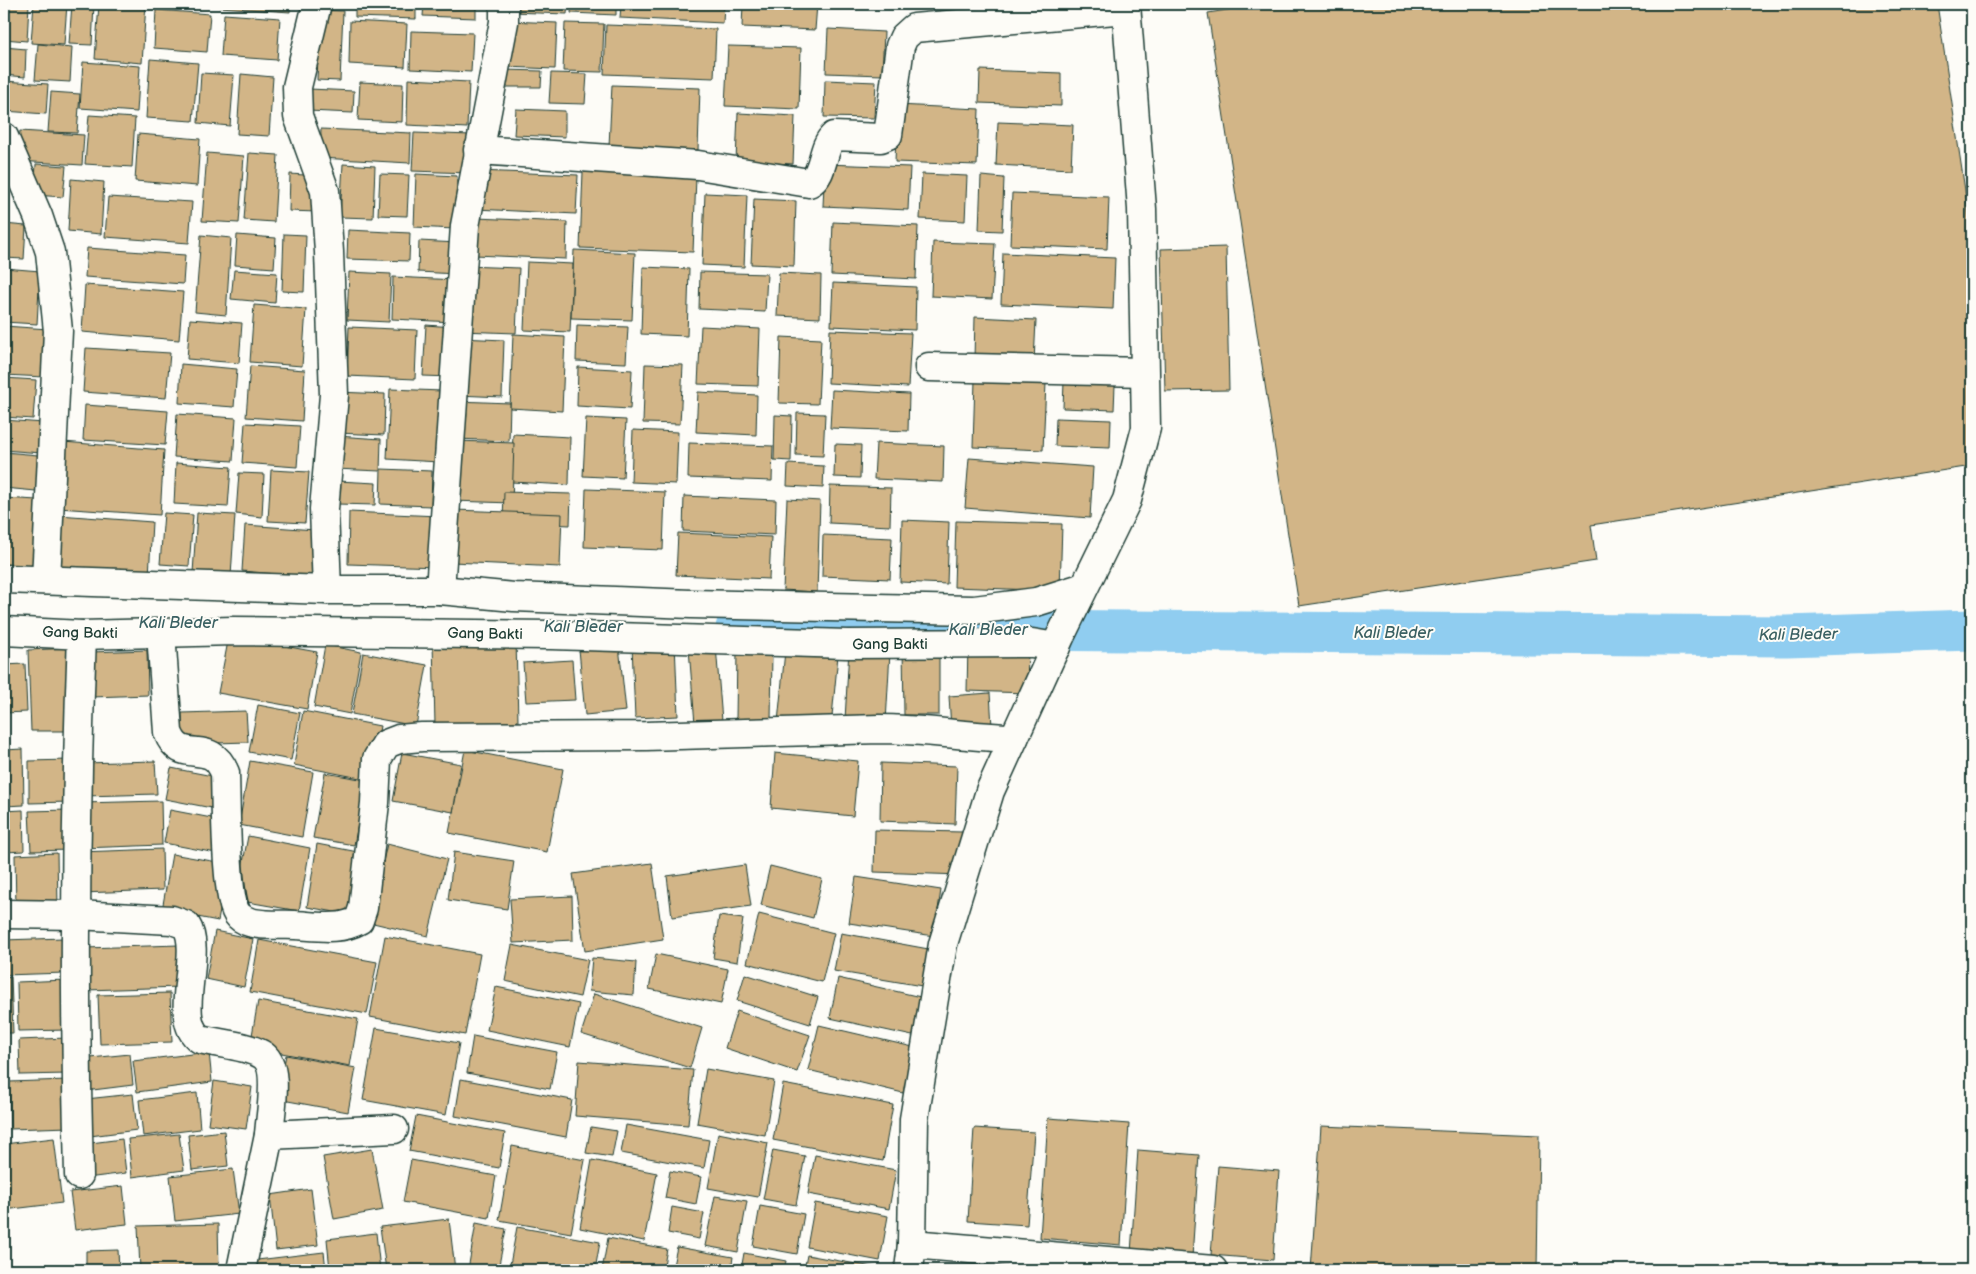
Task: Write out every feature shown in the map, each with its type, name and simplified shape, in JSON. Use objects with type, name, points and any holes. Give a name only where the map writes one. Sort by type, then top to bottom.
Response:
[{"type":"street","points":[[317,4],[298,87],[298,116],[324,192],[329,252],[334,394],[324,510],[327,590]]},
{"type":"street","points":[[440,590],[465,226],[478,150],[504,22],[504,4]]},
{"type":"street","points":[[478,150],[698,165],[809,183],[816,176],[827,145],[834,136],[881,138],[888,135],[900,46],[904,37],[914,28],[1126,6],[1142,209],[1146,428],[1127,500],[1058,642],[990,791],[943,944],[914,1119],[912,1244],[909,1270]]},
{"type":"street","points":[[4,137],[38,216],[50,252],[58,331],[46,580]]},
{"type":"street","points":[[929,367],[1144,372]]},
{"type":"street","points":[[4,579],[327,590],[440,590],[514,596],[691,604],[974,610],[1081,595]]},
{"type":"street","name":"Gang Bakti","points":[[4,631],[82,635],[233,631],[511,634],[847,644],[1058,642]]},
{"type":"street","points":[[161,633],[168,732],[171,740],[182,750],[206,752],[222,764],[225,773],[229,885],[232,904],[239,917],[256,923],[333,926],[359,920],[363,908],[374,812],[377,758],[386,744],[399,740],[422,737],[646,736],[880,729],[916,729],[949,734],[1014,738]]},
{"type":"street","points":[[79,1175],[76,915],[77,767],[82,635]]},
{"type":"street","points":[[4,914],[76,915],[172,920],[186,925],[192,936],[188,1004],[191,1027],[195,1036],[200,1039],[254,1051],[263,1055],[270,1063],[273,1076],[269,1135],[240,1270]]},
{"type":"street","points":[[269,1135],[394,1129]]},
{"type":"street","points":[[912,1244],[1213,1270]]},
{"type":"building","points":[[4,4],[29,4],[27,41],[4,39]]},
{"type":"building","points":[[34,4],[67,4],[64,45],[31,43]]},
{"type":"building","points":[[72,4],[94,4],[92,45],[69,44]]},
{"type":"building","points":[[99,4],[146,4],[142,63],[95,59]]},
{"type":"building","points":[[221,4],[290,4],[290,12],[220,7]]},
{"type":"building","points":[[355,4],[416,4],[416,19],[355,17]]},
{"type":"building","points":[[424,4],[476,4],[476,18],[423,16]]},
{"type":"building","points":[[512,4],[568,4],[567,14],[511,12]]},
{"type":"building","points":[[572,4],[616,4],[616,15],[571,13]]},
{"type":"building","points":[[621,4],[724,4],[723,23],[620,18]]},
{"type":"building","points":[[743,4],[817,4],[815,30],[742,27]]},
{"type":"building","points":[[1265,4],[1937,4],[1972,237],[1972,466],[1591,525],[1596,561],[1299,606],[1208,13]]},
{"type":"building","points":[[156,10],[210,14],[207,52],[154,48]]},
{"type":"building","points":[[320,10],[343,11],[340,81],[317,80]]},
{"type":"building","points":[[224,14],[280,18],[277,60],[221,56]]},
{"type":"building","points":[[350,21],[407,24],[405,67],[349,64]]},
{"type":"building","points":[[508,21],[557,23],[555,69],[506,67]]},
{"type":"building","points":[[565,23],[604,24],[602,72],[563,71]]},
{"type":"building","points":[[606,25],[716,29],[714,78],[604,74]]},
{"type":"building","points":[[828,29],[884,32],[882,75],[826,73]]},
{"type":"building","points":[[411,31],[473,33],[471,72],[410,69]]},
{"type":"building","points":[[38,44],[72,47],[70,82],[35,80]]},
{"type":"building","points":[[728,46],[801,48],[799,109],[725,106]]},
{"type":"building","points":[[4,47],[26,49],[25,77],[4,75]]},
{"type":"building","points":[[150,59],[198,63],[193,121],[146,118]]},
{"type":"building","points":[[83,62],[140,66],[137,112],[80,108]]},
{"type":"building","points":[[504,70],[542,71],[541,87],[503,87]]},
{"type":"building","points":[[980,70],[1061,73],[1061,106],[979,103]]},
{"type":"building","points":[[201,73],[234,75],[230,126],[198,123]]},
{"type":"building","points":[[551,73],[587,74],[585,104],[549,103]]},
{"type":"building","points":[[241,74],[273,77],[269,136],[237,134]]},
{"type":"building","points":[[408,79],[469,82],[467,128],[407,125]]},
{"type":"building","points":[[825,80],[876,82],[874,118],[824,117]]},
{"type":"building","points":[[4,81],[48,84],[46,114],[4,111]]},
{"type":"building","points":[[360,82],[403,84],[402,122],[358,120]]},
{"type":"building","points":[[612,85],[700,88],[698,150],[609,146]]},
{"type":"building","points":[[309,89],[354,91],[353,113],[308,111]]},
{"type":"building","points":[[51,92],[80,94],[77,133],[48,132]]},
{"type":"building","points":[[897,105],[979,109],[977,165],[895,162]]},
{"type":"building","points":[[516,109],[565,111],[565,137],[514,135]]},
{"type":"building","points":[[738,113],[795,116],[793,164],[736,161]]},
{"type":"building","points":[[89,115],[135,118],[132,167],[85,164]]},
{"type":"building","points":[[998,122],[1073,125],[1071,169],[996,165]]},
{"type":"building","points":[[321,129],[411,133],[410,163],[320,158]]},
{"type":"building","points":[[20,131],[84,135],[82,165],[18,161]]},
{"type":"building","points":[[414,133],[471,135],[469,173],[412,171]]},
{"type":"building","points":[[138,134],[200,139],[197,186],[135,181]]},
{"type":"building","points":[[207,153],[244,156],[239,223],[202,221]]},
{"type":"building","points":[[249,153],[278,155],[274,222],[244,220]]},
{"type":"building","points":[[36,164],[66,166],[63,197],[34,195]]},
{"type":"building","points":[[343,164],[375,166],[373,218],[340,217]]},
{"type":"building","points":[[825,164],[910,167],[908,210],[823,206]]},
{"type":"building","points":[[477,171],[578,175],[576,214],[476,209]]},
{"type":"building","points":[[583,172],[696,177],[693,252],[580,248]]},
{"type":"building","points":[[290,174],[318,176],[317,212],[289,211]]},
{"type":"building","points":[[380,174],[409,175],[407,216],[378,215]]},
{"type":"building","points":[[416,174],[457,176],[455,229],[414,227]]},
{"type":"building","points":[[922,174],[967,176],[965,221],[920,219]]},
{"type":"building","points":[[981,176],[1004,178],[1002,231],[979,230]]},
{"type":"building","points":[[71,179],[104,182],[101,234],[68,231]]},
{"type":"building","points":[[705,193],[747,195],[744,267],[702,265]]},
{"type":"building","points":[[1012,193],[1109,197],[1107,249],[1010,245]]},
{"type":"building","points":[[108,197],[192,202],[189,243],[105,237]]},
{"type":"building","points":[[754,199],[796,201],[794,266],[751,264]]},
{"type":"building","points":[[476,218],[567,222],[566,259],[475,255]]},
{"type":"building","points":[[833,222],[918,226],[916,279],[831,275]]},
{"type":"building","points":[[4,224],[26,226],[24,259],[4,258]]},
{"type":"building","points":[[348,230],[410,233],[409,261],[347,259]]},
{"type":"building","points":[[284,234],[306,235],[304,292],[282,291]]},
{"type":"building","points":[[201,235],[231,238],[226,315],[195,312]]},
{"type":"building","points":[[237,235],[276,238],[274,268],[235,265]]},
{"type":"building","points":[[419,241],[458,243],[457,274],[418,272]]},
{"type":"building","points":[[933,242],[995,244],[992,299],[931,296]]},
{"type":"building","points":[[1226,247],[1229,390],[1165,391],[1161,249]]},
{"type":"building","points":[[87,248],[185,255],[183,284],[85,277]]},
{"type":"building","points":[[574,250],[635,253],[632,320],[571,318]]},
{"type":"building","points":[[1003,253],[1115,258],[1113,309],[1001,304]]},
{"type":"building","points":[[527,262],[573,264],[570,332],[524,330]]},
{"type":"building","points":[[464,266],[519,268],[516,333],[461,331]]},
{"type":"building","points":[[643,267],[689,269],[687,336],[641,334]]},
{"type":"building","points":[[4,268],[40,271],[37,324],[4,322]]},
{"type":"building","points":[[234,270],[277,273],[275,303],[231,299]]},
{"type":"building","points":[[349,272],[391,274],[389,322],[347,320]]},
{"type":"building","points":[[700,272],[767,274],[765,312],[699,309]]},
{"type":"building","points":[[779,273],[821,275],[820,318],[777,316]]},
{"type":"building","points":[[393,277],[456,280],[454,322],[392,319]]},
{"type":"building","points":[[833,283],[916,287],[915,330],[831,326]]},
{"type":"building","points":[[85,285],[183,292],[179,340],[82,332]]},
{"type":"building","points":[[254,305],[306,309],[302,366],[250,362]]},
{"type":"building","points":[[975,317],[1036,320],[1034,362],[974,359]]},
{"type":"building","points":[[190,319],[242,323],[239,363],[187,359]]},
{"type":"building","points":[[426,325],[453,327],[451,377],[423,376]]},
{"type":"building","points":[[577,325],[628,327],[626,363],[576,361]]},
{"type":"building","points":[[4,326],[48,329],[45,377],[4,375]]},
{"type":"building","points":[[701,326],[760,329],[758,386],[698,384]]},
{"type":"building","points":[[349,327],[417,330],[415,379],[347,376]]},
{"type":"building","points":[[830,330],[911,333],[908,387],[828,383]]},
{"type":"building","points":[[513,334],[565,337],[562,411],[510,408]]},
{"type":"building","points":[[781,337],[821,339],[818,404],[779,403]]},
{"type":"building","points":[[460,338],[504,340],[502,397],[458,395]]},
{"type":"building","points":[[86,348],[170,353],[166,398],[83,392]]},
{"type":"building","points":[[181,364],[237,369],[234,407],[179,403]]},
{"type":"building","points":[[645,364],[683,365],[680,424],[643,423]]},
{"type":"building","points":[[250,366],[305,370],[302,421],[246,417]]},
{"type":"building","points":[[578,367],[632,370],[630,409],[577,406]]},
{"type":"building","points":[[4,378],[36,380],[33,419],[4,417]]},
{"type":"building","points":[[975,380],[1046,383],[1043,450],[973,447]]},
{"type":"building","points":[[1064,382],[1115,385],[1114,410],[1063,408]]},
{"type":"building","points":[[390,389],[442,391],[439,462],[387,459]]},
{"type":"building","points":[[832,390],[909,394],[908,431],[830,428]]},
{"type":"building","points":[[338,392],[385,394],[384,435],[337,433]]},
{"type":"building","points":[[698,392],[757,395],[756,435],[696,432]]},
{"type":"building","points":[[457,401],[510,403],[509,441],[456,439]]},
{"type":"building","points":[[85,405],[168,411],[165,445],[83,440]]},
{"type":"building","points":[[797,413],[825,414],[823,456],[796,455]]},
{"type":"building","points":[[177,414],[236,418],[233,461],[174,457]]},
{"type":"building","points":[[775,415],[792,416],[791,461],[774,460]]},
{"type":"building","points":[[586,418],[626,420],[623,478],[583,476]]},
{"type":"building","points":[[1056,418],[1111,420],[1110,448],[1055,446]]},
{"type":"building","points":[[4,420],[43,423],[41,453],[4,450]]},
{"type":"building","points":[[245,423],[300,426],[297,467],[242,463]]},
{"type":"building","points":[[633,430],[678,432],[676,484],[631,482]]},
{"type":"building","points":[[513,434],[570,437],[569,485],[511,482]]},
{"type":"building","points":[[337,436],[381,439],[380,471],[335,469]]},
{"type":"building","points":[[456,441],[514,443],[512,503],[453,501]]},
{"type":"building","points":[[63,442],[164,450],[160,515],[58,508]]},
{"type":"building","points":[[689,443],[773,446],[772,481],[688,478]]},
{"type":"building","points":[[876,443],[944,446],[943,482],[874,479]]},
{"type":"building","points":[[835,444],[861,445],[860,478],[834,477]]},
{"type":"building","points":[[4,452],[38,455],[36,491],[4,488]]},
{"type":"building","points":[[969,458],[1093,467],[1090,518],[965,508]]},
{"type":"building","points":[[176,463],[231,467],[228,507],[174,504]]},
{"type":"building","points":[[788,464],[824,466],[823,488],[787,486]]},
{"type":"building","points":[[381,469],[432,471],[431,506],[380,504]]},
{"type":"building","points":[[271,470],[309,472],[305,523],[268,521]]},
{"type":"building","points":[[239,473],[264,474],[262,517],[236,514]]},
{"type":"building","points":[[338,481],[376,483],[375,505],[337,504]]},
{"type":"building","points":[[830,486],[891,488],[890,526],[829,523]]},
{"type":"building","points":[[586,489],[665,492],[663,550],[584,547]]},
{"type":"building","points":[[504,492],[571,494],[570,525],[503,522]]},
{"type":"building","points":[[684,496],[776,500],[775,535],[683,531]]},
{"type":"building","points":[[4,498],[37,500],[32,574],[4,572]]},
{"type":"building","points":[[787,499],[820,501],[817,592],[783,590]]},
{"type":"building","points":[[454,510],[562,514],[560,567],[452,562]]},
{"type":"building","points":[[349,512],[438,516],[437,567],[348,564]]},
{"type":"building","points":[[164,513],[193,515],[189,566],[160,564]]},
{"type":"building","points":[[197,513],[235,515],[231,576],[193,573]]},
{"type":"building","points":[[59,515],[152,522],[149,576],[55,569]]},
{"type":"building","points":[[902,520],[949,522],[947,584],[900,582]]},
{"type":"building","points":[[956,521],[1062,524],[1060,591],[954,587]]},
{"type":"building","points":[[245,525],[315,530],[312,577],[242,571]]},
{"type":"building","points":[[678,533],[771,537],[769,579],[676,575]]},
{"type":"building","points":[[823,535],[892,538],[890,579],[822,576]]},
{"type":"building","points":[[229,636],[317,652],[307,709],[218,693]]},
{"type":"building","points":[[516,640],[518,722],[435,725],[433,642]]},
{"type":"building","points":[[675,643],[678,716],[635,718],[632,645]]},
{"type":"building","points":[[325,645],[361,652],[350,714],[314,707]]},
{"type":"building","points":[[968,645],[1028,647],[1027,693],[967,691]]},
{"type":"building","points":[[619,646],[626,711],[585,715],[579,649]]},
{"type":"building","points":[[716,646],[722,721],[695,724],[689,649]]},
{"type":"building","points":[[903,647],[939,647],[939,715],[904,715]]},
{"type":"building","points":[[72,648],[74,731],[31,731],[28,650]]},
{"type":"building","points":[[849,649],[890,652],[886,722],[845,720]]},
{"type":"building","points":[[147,650],[148,695],[92,697],[91,652]]},
{"type":"building","points":[[737,651],[772,651],[771,721],[736,720]]},
{"type":"building","points":[[785,651],[838,655],[831,727],[778,722]]},
{"type":"building","points":[[363,653],[427,665],[416,726],[352,714]]},
{"type":"building","points":[[572,660],[575,700],[526,702],[523,663]]},
{"type":"building","points":[[25,664],[27,712],[4,713],[4,665]]},
{"type":"building","points":[[990,693],[992,727],[951,729],[949,696]]},
{"type":"building","points":[[258,705],[300,713],[291,760],[249,752]]},
{"type":"building","points":[[246,711],[248,742],[183,744],[182,713]]},
{"type":"building","points":[[303,711],[380,726],[370,780],[294,765]]},
{"type":"building","points":[[23,749],[24,805],[4,806],[4,750]]},
{"type":"building","points":[[465,750],[563,769],[547,852],[449,833]]},
{"type":"building","points":[[402,753],[461,764],[453,812],[393,801]]},
{"type":"building","points":[[775,753],[858,761],[853,816],[771,808]]},
{"type":"building","points":[[69,760],[70,802],[29,803],[29,761]]},
{"type":"building","points":[[155,761],[157,794],[84,796],[83,763]]},
{"type":"building","points":[[250,761],[313,772],[302,837],[239,825]]},
{"type":"building","points":[[881,763],[957,766],[955,824],[880,821]]},
{"type":"building","points":[[171,768],[223,778],[217,809],[165,799]]},
{"type":"building","points":[[325,773],[366,780],[354,845],[313,838]]},
{"type":"building","points":[[161,801],[162,845],[82,848],[81,803]]},
{"type":"building","points":[[23,810],[24,851],[4,852],[4,811]]},
{"type":"building","points":[[68,810],[70,850],[31,851],[29,811]]},
{"type":"building","points":[[170,810],[222,820],[216,853],[164,843]]},
{"type":"building","points":[[875,830],[962,832],[961,875],[874,872]]},
{"type":"building","points":[[248,836],[310,848],[299,911],[236,900]]},
{"type":"building","points":[[317,844],[363,853],[352,915],[307,907]]},
{"type":"building","points":[[387,844],[447,859],[428,936],[369,922]]},
{"type":"building","points":[[162,849],[163,890],[81,893],[80,852]]},
{"type":"building","points":[[454,852],[514,861],[507,909],[448,900]]},
{"type":"building","points":[[57,853],[58,907],[16,908],[15,855]]},
{"type":"building","points":[[172,854],[229,864],[218,921],[162,910]]},
{"type":"building","points":[[652,863],[663,939],[585,951],[573,874]]},
{"type":"building","points":[[745,865],[751,906],[672,917],[667,876]]},
{"type":"building","points":[[770,866],[822,879],[813,918],[761,905]]},
{"type":"building","points":[[856,877],[941,890],[934,936],[849,923]]},
{"type":"building","points":[[572,896],[573,940],[513,943],[510,899]]},
{"type":"building","points":[[759,914],[834,933],[822,982],[747,963]]},
{"type":"building","points":[[719,916],[743,919],[737,962],[713,958]]},
{"type":"building","points":[[215,931],[253,939],[244,987],[206,979]]},
{"type":"building","points":[[841,933],[934,950],[928,987],[834,971]]},
{"type":"building","points":[[385,936],[480,954],[465,1035],[370,1017]]},
{"type":"building","points":[[64,938],[65,973],[4,975],[4,940]]},
{"type":"building","points":[[259,940],[377,962],[367,1014],[250,992]]},
{"type":"building","points":[[179,945],[180,987],[86,990],[85,948]]},
{"type":"building","points":[[512,945],[588,960],[580,997],[505,981]]},
{"type":"building","points":[[656,954],[728,969],[721,1004],[649,989]]},
{"type":"building","points":[[592,958],[636,962],[634,995],[589,991]]},
{"type":"building","points":[[745,974],[818,997],[810,1024],[737,1001]]},
{"type":"building","points":[[11,977],[13,1033],[4,1033],[4,978]]},
{"type":"building","points":[[838,978],[925,998],[917,1037],[830,1018]]},
{"type":"building","points":[[66,980],[68,1030],[18,1031],[17,982]]},
{"type":"building","points":[[496,987],[579,1004],[570,1047],[487,1030]]},
{"type":"building","points":[[170,993],[172,1042],[100,1044],[98,995]]},
{"type":"building","points":[[594,994],[702,1028],[690,1068],[581,1034]]},
{"type":"building","points":[[258,1001],[358,1019],[350,1066],[250,1047]]},
{"type":"building","points":[[737,1011],[810,1035],[797,1072],[725,1048]]},
{"type":"building","points":[[819,1025],[913,1047],[903,1093],[808,1070]]},
{"type":"building","points":[[376,1028],[459,1043],[446,1115],[363,1100]]},
{"type":"building","points":[[473,1036],[557,1052],[550,1089],[467,1073]]},
{"type":"building","points":[[67,1038],[68,1074],[20,1075],[19,1040]]},
{"type":"building","points":[[209,1052],[212,1082],[137,1092],[133,1061]]},
{"type":"building","points":[[130,1054],[133,1085],[85,1091],[81,1059]]},
{"type":"building","points":[[286,1055],[356,1068],[348,1112],[277,1099]]},
{"type":"building","points":[[579,1061],[693,1070],[688,1125],[575,1116]]},
{"type":"building","points":[[706,1069],[774,1081],[765,1135],[697,1123]]},
{"type":"building","points":[[461,1079],[572,1100],[566,1137],[455,1116]]},
{"type":"building","points":[[68,1080],[69,1127],[10,1129],[9,1082]]},
{"type":"building","points":[[214,1081],[252,1087],[246,1129],[208,1124]]},
{"type":"building","points":[[783,1084],[893,1105],[883,1161],[773,1140]]},
{"type":"building","points":[[197,1093],[200,1129],[143,1136],[139,1100]]},
{"type":"building","points":[[133,1094],[137,1130],[90,1136],[86,1099]]},
{"type":"building","points":[[416,1116],[505,1133],[499,1168],[409,1151]]},
{"type":"building","points":[[1048,1118],[1129,1124],[1121,1245],[1040,1238]]},
{"type":"building","points":[[626,1125],[709,1140],[704,1168],[621,1153]]},
{"type":"building","points":[[1321,1126],[1539,1135],[1537,1270],[1311,1270]]},
{"type":"building","points":[[591,1127],[617,1131],[612,1157],[586,1153]]},
{"type":"building","points":[[974,1128],[1034,1132],[1027,1225],[968,1221]]},
{"type":"building","points":[[224,1131],[228,1166],[192,1170],[188,1135]]},
{"type":"building","points":[[718,1133],[768,1143],[758,1197],[708,1188]]},
{"type":"building","points":[[179,1134],[184,1170],[132,1177],[128,1139]]},
{"type":"building","points":[[54,1138],[62,1203],[4,1210],[4,1144]]},
{"type":"building","points":[[122,1139],[126,1173],[87,1178],[83,1144]]},
{"type":"building","points":[[512,1146],[585,1160],[571,1233],[499,1220]]},
{"type":"building","points":[[372,1149],[383,1210],[334,1219],[323,1157]]},
{"type":"building","points":[[773,1150],[805,1156],[796,1205],[763,1199]]},
{"type":"building","points":[[1138,1150],[1199,1155],[1192,1257],[1131,1253]]},
{"type":"building","points":[[815,1155],[896,1170],[889,1209],[808,1194]]},
{"type":"building","points":[[411,1160],[496,1176],[489,1218],[403,1202]]},
{"type":"building","points":[[592,1160],[657,1173],[644,1241],[580,1228]]},
{"type":"building","points":[[1218,1166],[1279,1171],[1273,1260],[1211,1255]]},
{"type":"building","points":[[233,1169],[239,1214],[175,1221],[170,1176]]},
{"type":"building","points":[[670,1171],[701,1177],[696,1204],[665,1198]]},
{"type":"building","points":[[123,1186],[127,1224],[75,1230],[70,1192]]},
{"type":"building","points":[[311,1189],[318,1245],[276,1250],[270,1195]]},
{"type":"building","points":[[715,1196],[747,1201],[738,1252],[705,1246]]},
{"type":"building","points":[[815,1203],[888,1216],[880,1261],[807,1247]]},
{"type":"building","points":[[760,1206],[804,1214],[797,1254],[753,1246]]},
{"type":"building","points":[[672,1207],[704,1213],[699,1239],[668,1233]]},
{"type":"building","points":[[449,1219],[455,1270],[386,1270],[380,1227]]},
{"type":"building","points":[[476,1223],[506,1229],[498,1270],[468,1270]]},
{"type":"building","points":[[218,1224],[219,1270],[140,1270],[138,1226]]},
{"type":"building","points":[[517,1227],[600,1242],[595,1270],[509,1270]]},
{"type":"building","points":[[376,1233],[380,1270],[330,1270],[327,1239]]},
{"type":"building","points":[[608,1238],[667,1249],[663,1270],[602,1270]]},
{"type":"building","points":[[677,1247],[733,1257],[731,1270],[672,1270]]},
{"type":"building","points":[[118,1250],[119,1270],[86,1270],[86,1251]]},
{"type":"building","points":[[324,1252],[326,1270],[251,1270],[249,1261]]},
{"type":"building","points":[[744,1253],[786,1261],[784,1270],[741,1270]]},
{"type":"building","points":[[807,1255],[889,1270],[804,1270]]},
{"type":"building","points":[[55,1264],[55,1270],[4,1270],[4,1265]]},
{"type":"waterway","name":"Kali Bleder","points":[[736,628],[1787,636],[1972,630]]}]
